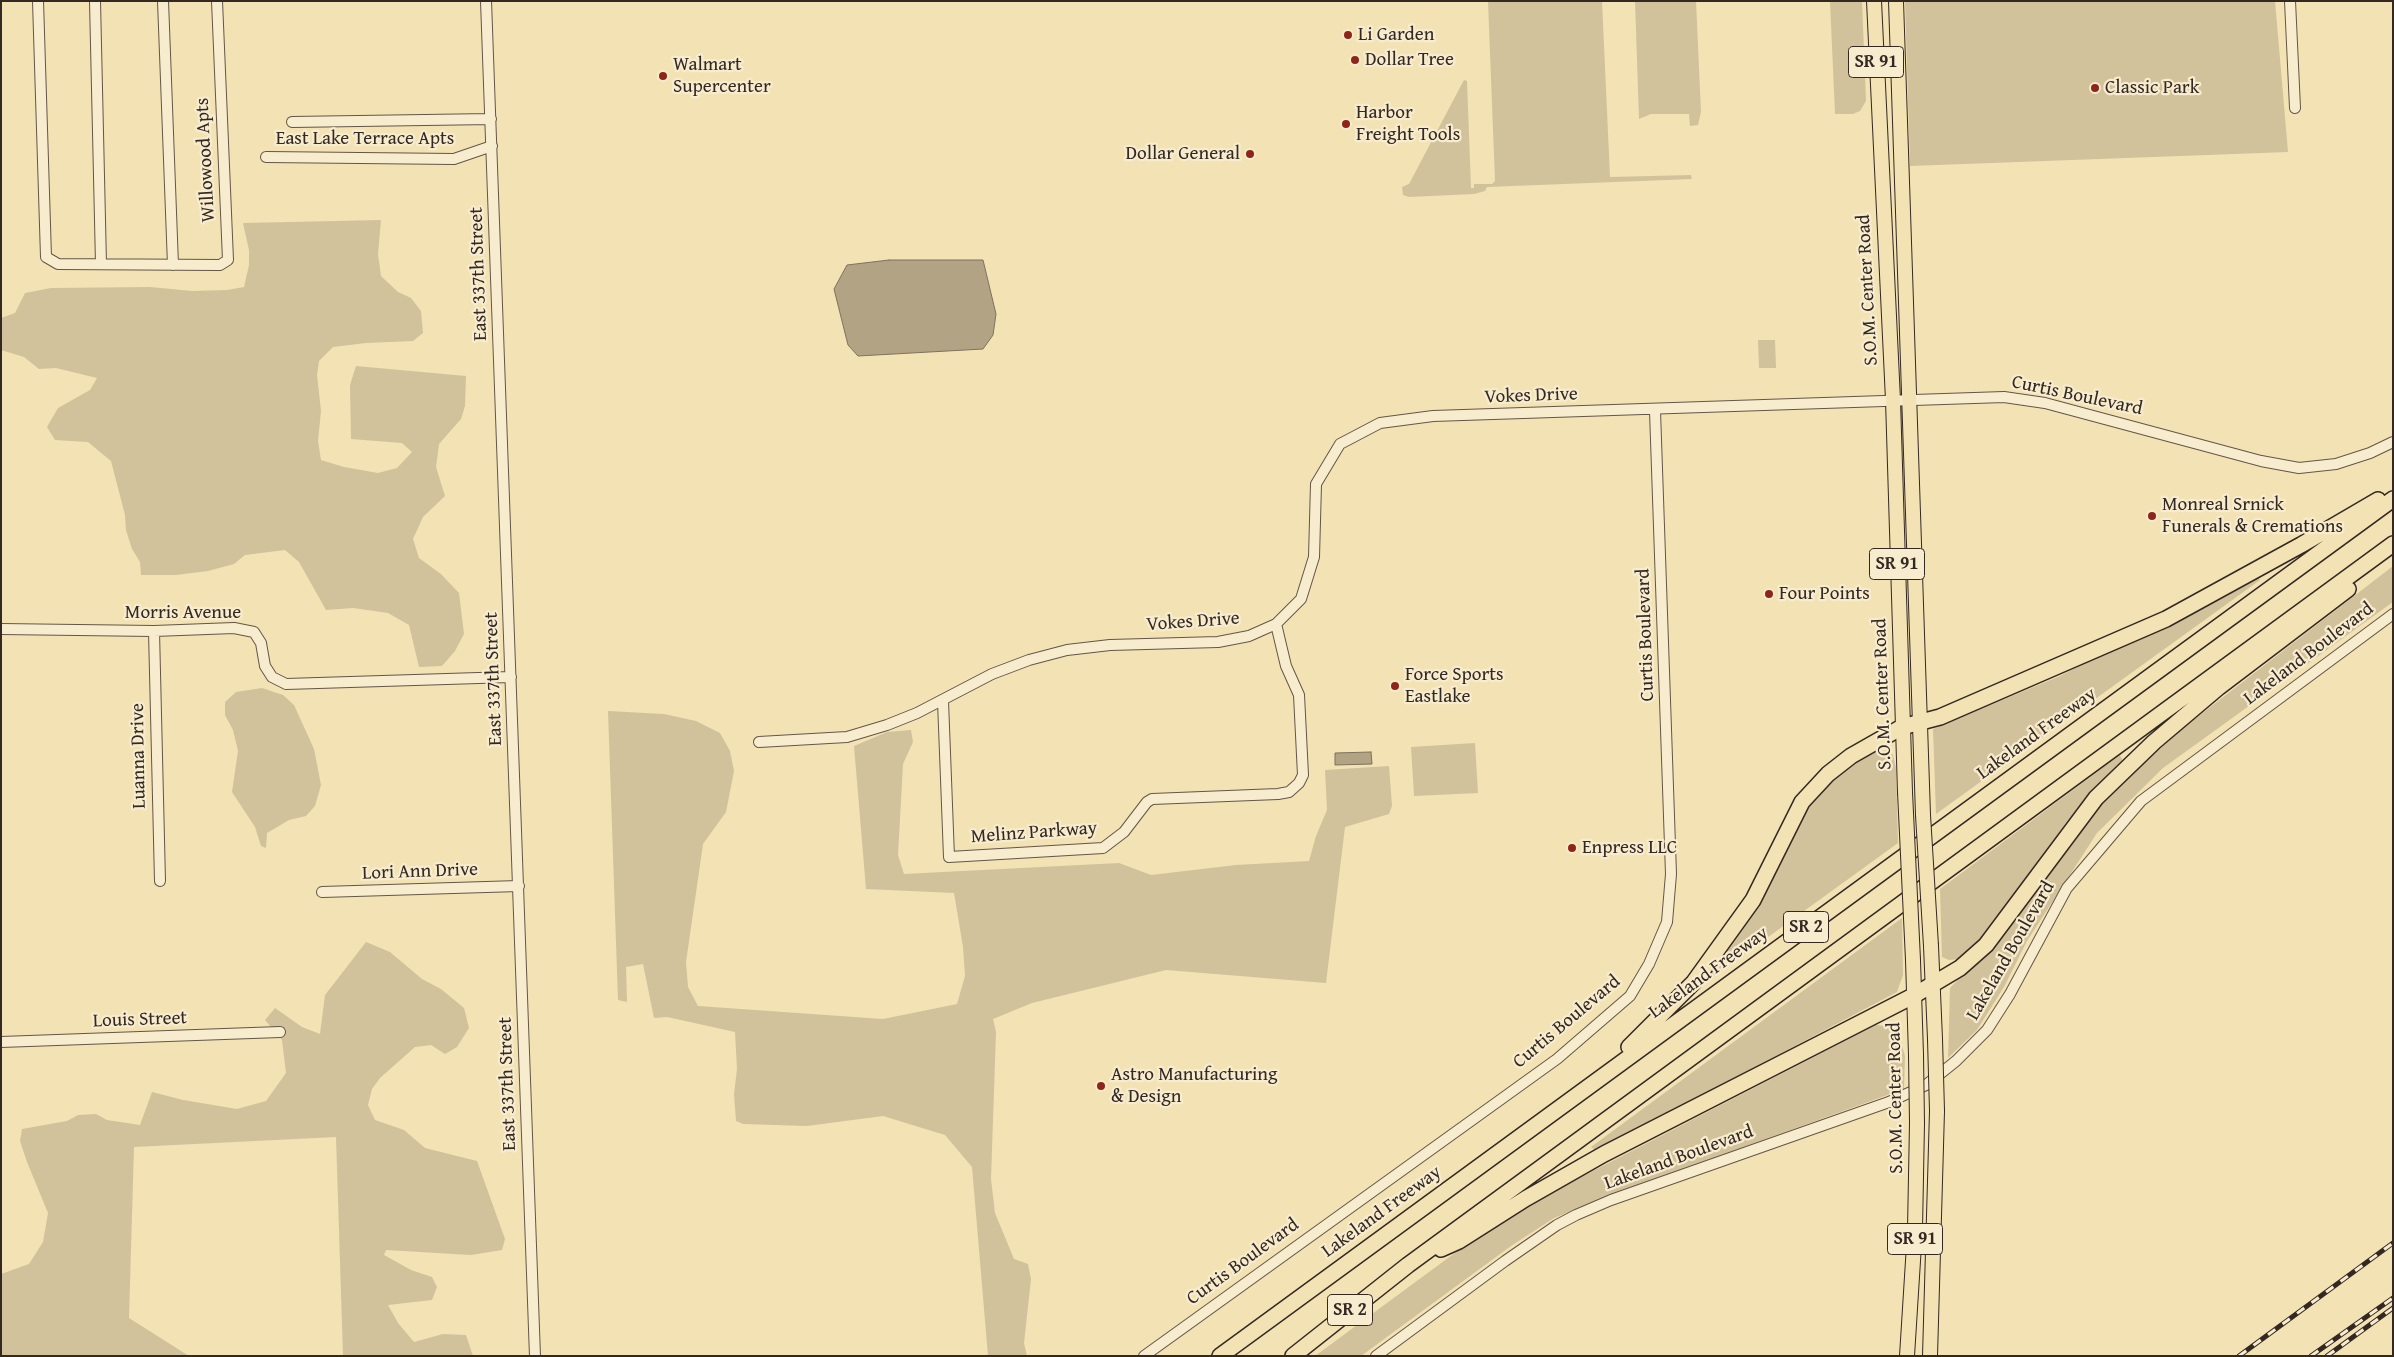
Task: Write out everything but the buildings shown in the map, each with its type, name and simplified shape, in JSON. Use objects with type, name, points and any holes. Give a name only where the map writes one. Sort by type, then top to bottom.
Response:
[{"type":"highway","points":[[1593,1083],[1694,982],[1753,900],[1792,821],[1816,785],[1851,756],[1902,727],[1948,713],[2166,619],[2301,545],[2393,490]]},
{"type":"highway","name":"Lakeland Freeway","points":[[1220,1356],[2393,500]]},
{"type":"highway","name":"SR 2","points":[[1293,1356],[1408,1265],[2393,544]]},
{"type":"highway","points":[[1408,1265],[1460,1240],[1525,1199],[1604,1154],[1913,996],[1960,968],[1986,945],[2096,798],[2154,742],[2219,687],[2393,555]]},
{"type":"main road","name":"S.O.M. Center Road","points":[[1874,1],[1893,400],[1902,727],[1913,960],[1918,1123],[1915,1229],[1907,1356]]},
{"type":"main road","name":"S.O.M. Center Road","points":[[1896,1],[1919,722],[1931,946],[1937,1111],[1930,1356]]},
{"type":"street","name":"Willowood Apts","points":[[38,1],[46,257],[58,264],[220,265],[228,260],[216,1]]},
{"type":"street","points":[[95,1],[101,264]]},
{"type":"street","name":"Willowood Apts","points":[[162,1],[173,265]]},
{"type":"street","name":"East 337th Street","points":[[486,1],[535,1356]]},
{"type":"street","points":[[2290,1],[2294,108]]},
{"type":"street","name":"East Lake Terrace Apts","points":[[292,122],[491,119]]},
{"type":"street","name":"East Lake Terrace Apts","points":[[266,157],[454,159],[492,146]]},
{"type":"street","name":"Curtis Boulevard","points":[[1144,1356],[1556,1059],[1630,996],[1649,964],[1667,922],[1671,874],[1655,410],[1971,397],[2025,399],[2261,461],[2299,468],[2336,464],[2370,454],[2393,442]]},
{"type":"street","name":"Vokes Drive","points":[[759,742],[847,737],[890,724],[943,701],[992,674],[1028,660],[1067,650],[1110,645],[1218,642],[1249,636],[1276,624],[1301,600],[1314,557],[1316,484],[1340,444],[1380,423],[1433,416],[1655,410]]},
{"type":"street","name":"Lakeland Boulevard","points":[[1376,1356],[1500,1264],[1557,1225],[1576,1215],[1611,1200],[1889,1102],[1926,1085],[1956,1061],[1987,1030],[2010,994],[2067,888],[2141,801],[2393,614]]},
{"type":"street","name":"Melinz Parkway","points":[[943,701],[949,856],[1103,848],[1124,832],[1147,802],[1152,800],[1278,794],[1289,792],[1300,784],[1303,775],[1299,695],[1286,666],[1276,624]]},
{"type":"street","name":"Morris Avenue","points":[[1,629],[154,630],[234,628],[254,632],[261,643],[265,666],[272,677],[286,684],[511,677]]},
{"type":"street","name":"Luanna Drive","points":[[154,630],[160,881]]},
{"type":"street","name":"Lori Ann Drive","points":[[322,892],[519,886]]},
{"type":"street","name":"Louis Street","points":[[1,1042],[280,1032]]},
{"type":"shaded area","points":[[1488,1],[1602,1],[1610,177],[1691,175],[1692,179],[1487,187],[1485,191],[1474,194],[1409,197],[1403,195],[1402,187],[1409,184],[1464,80],[1467,81],[1471,188],[1474,188],[1474,184],[1492,184],[1495,181]]},
{"type":"shaded area","points":[[1635,1],[1696,1],[1701,112],[1698,125],[1690,126],[1689,114],[1651,114],[1639,119]]},
{"type":"shaded area","points":[[1830,1],[1862,1],[1866,101],[1860,111],[1853,114],[1835,114]]},
{"type":"shaded area","name":"Classic Park","points":[[1905,1],[2275,1],[2288,152],[1910,166]]},
{"type":"shaded area","points":[[381,220],[378,254],[381,276],[398,292],[411,298],[421,311],[423,333],[413,341],[366,343],[333,347],[319,361],[317,375],[321,411],[318,441],[321,460],[344,467],[378,473],[397,468],[412,452],[402,443],[351,439],[350,385],[356,366],[466,376],[465,406],[461,419],[439,444],[436,467],[445,496],[423,517],[413,539],[419,558],[441,574],[459,593],[464,634],[455,651],[442,666],[419,667],[409,625],[388,613],[353,608],[326,610],[299,562],[285,550],[245,555],[234,564],[208,571],[176,575],[141,575],[140,562],[132,549],[126,530],[125,515],[111,461],[88,442],[55,440],[47,427],[58,408],[90,390],[97,378],[56,368],[39,369],[24,357],[1,350],[1,318],[15,313],[25,293],[51,288],[150,287],[192,291],[227,290],[244,287],[249,265],[249,250],[243,223]]},
{"type":"shaded area","points":[[889,260],[983,260],[996,314],[993,335],[983,349],[858,356],[848,345],[834,289],[847,265]]},
{"type":"shaded area","points":[[1758,340],[1775,340],[1776,368],[1759,368]]},
{"type":"shaded area","points":[[2393,566],[2393,602],[2163,768],[2097,833],[2027,941],[2004,987],[1977,1030],[1948,1058],[1950,988],[2010,926],[2098,804],[2187,725]]},
{"type":"shaded area","points":[[2258,576],[2260,580],[1936,814],[1933,729],[2060,676]]},
{"type":"shaded area","points":[[262,688],[283,695],[294,705],[314,749],[321,785],[315,806],[306,816],[289,820],[267,833],[266,848],[261,846],[255,827],[232,792],[238,751],[233,730],[225,715],[225,702],[236,692]]},
{"type":"shaded area","points":[[608,711],[664,714],[696,721],[720,733],[730,751],[734,771],[726,812],[703,844],[686,962],[688,987],[698,1006],[883,1019],[957,1004],[965,976],[963,947],[954,893],[866,889],[854,746],[887,732],[911,730],[913,742],[903,764],[898,855],[904,874],[1119,863],[1151,875],[1236,865],[1309,861],[1316,836],[1327,810],[1325,770],[1389,766],[1392,806],[1389,814],[1345,827],[1326,983],[1166,970],[1032,1003],[993,1019],[996,1032],[991,1179],[995,1213],[1014,1259],[1028,1264],[1031,1279],[1024,1343],[1027,1356],[988,1356],[972,1167],[945,1135],[883,1116],[807,1126],[743,1124],[736,1121],[734,1094],[737,1069],[735,1032],[667,1017],[654,1018],[643,964],[626,967],[627,1002],[618,1000]]},
{"type":"shaded area","points":[[1475,743],[1478,793],[1414,796],[1411,747]]},
{"type":"shaded area","points":[[1888,750],[1893,755],[1896,768],[1898,843],[1688,995],[1807,803],[1823,784],[1872,753]]},
{"type":"shaded area","points":[[1371,752],[1372,764],[1335,765],[1335,753]]},
{"type":"shaded area","points":[[2120,755],[2123,761],[2067,821],[2000,921],[1970,953],[1959,959],[1949,960],[1942,957],[1940,889]]},
{"type":"shaded area","points":[[1902,918],[1903,975],[1897,992],[1624,1136],[1595,1150],[1591,1147]]},
{"type":"shaded area","points":[[366,942],[390,952],[422,979],[441,989],[464,1008],[469,1028],[457,1047],[445,1054],[431,1045],[415,1047],[380,1078],[372,1089],[368,1105],[375,1120],[404,1130],[425,1148],[477,1161],[505,1239],[502,1250],[471,1255],[386,1250],[384,1255],[411,1270],[432,1277],[437,1287],[432,1300],[388,1305],[398,1323],[414,1342],[443,1334],[466,1335],[473,1356],[343,1356],[336,1137],[134,1147],[129,1318],[189,1356],[1,1356],[1,1274],[29,1264],[43,1242],[48,1213],[20,1141],[22,1129],[67,1121],[78,1115],[96,1114],[107,1120],[140,1125],[152,1092],[183,1100],[237,1109],[266,1101],[286,1073],[282,1040],[265,1020],[275,1008],[302,1027],[320,1034],[325,995]]},
{"type":"shaded area","points":[[1876,1025],[1885,1026],[1898,1032],[1905,1056],[1904,1089],[1669,1174],[1554,1218],[1511,1246],[1361,1356],[1315,1356],[1467,1244],[1560,1188]]},
{"type":"railway","points":[[2239,1356],[2393,1243]]},
{"type":"railway","points":[[2311,1356],[2393,1298]]},
{"type":"railway","points":[[2327,1356],[2393,1308]]},
{"type":"place","name":"Li Garden","points":[[1348,35]]},
{"type":"place","name":"Dollar Tree","points":[[1355,60]]},
{"type":"place","name":"Walmart Supercenter","points":[[663,76]]},
{"type":"place","name":"Classic Park","points":[[2095,88]]},
{"type":"place","name":"Harbor Freight Tools","points":[[1346,124]]},
{"type":"place","name":"Dollar General","points":[[1250,154]]},
{"type":"place","name":"Monreal Srnick Funerals & Cremations","points":[[2152,516]]},
{"type":"place","name":"Four Points","points":[[1769,594]]},
{"type":"place","name":"Force Sports Eastlake","points":[[1395,686]]},
{"type":"place","name":"Enpress LLC","points":[[1572,848]]},
{"type":"place","name":"Astro Manufacturing & Design","points":[[1101,1086]]}]
